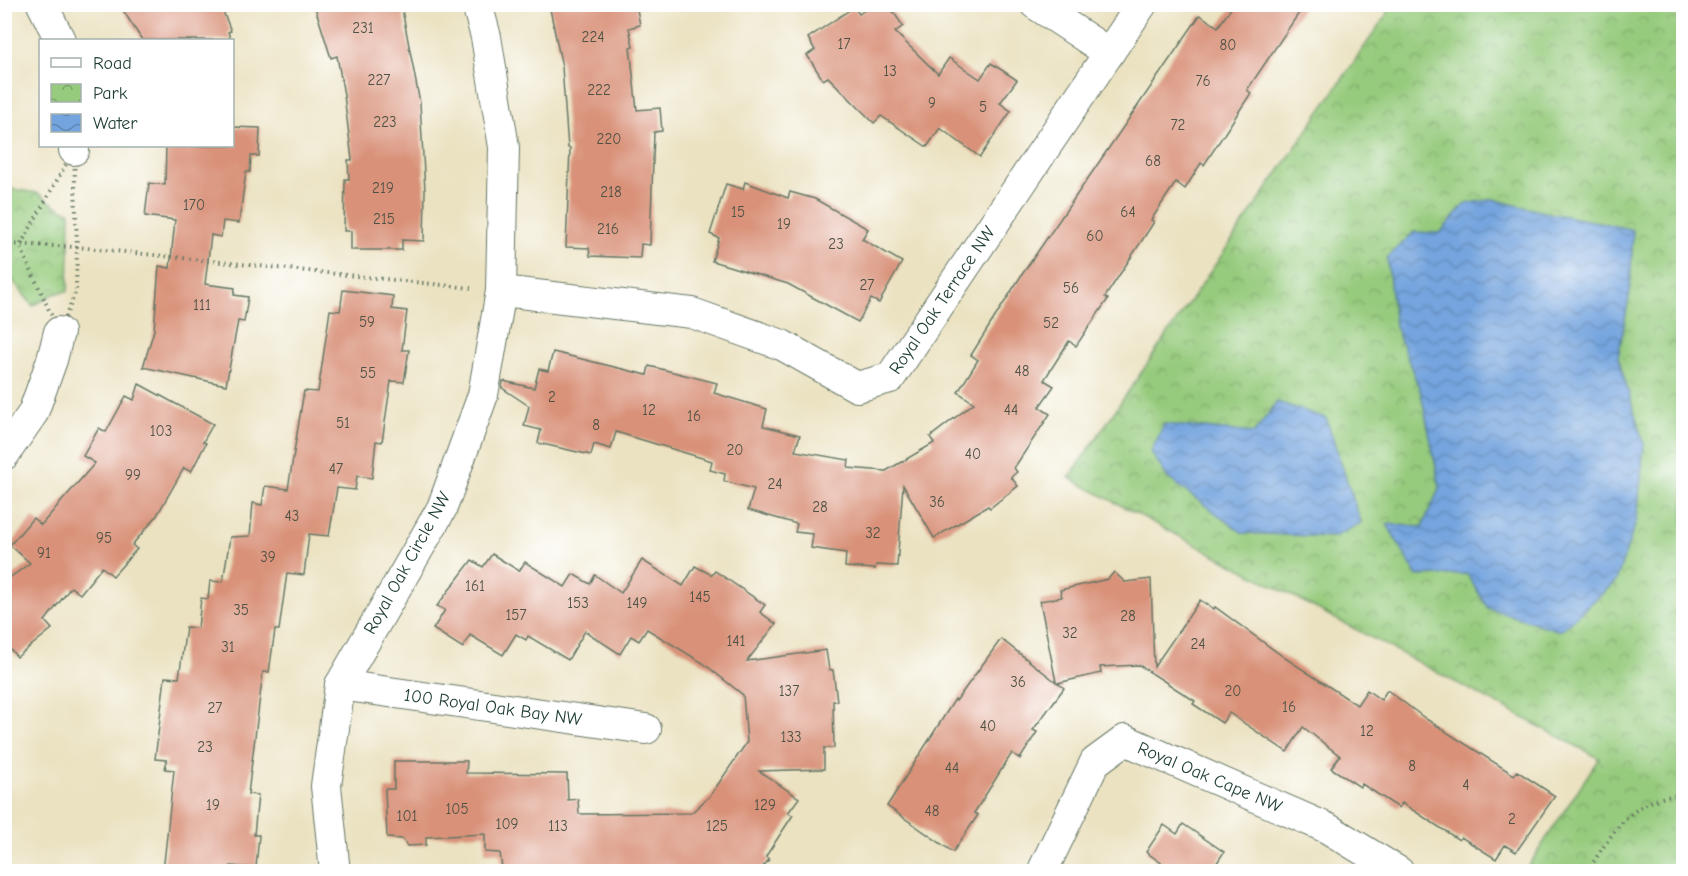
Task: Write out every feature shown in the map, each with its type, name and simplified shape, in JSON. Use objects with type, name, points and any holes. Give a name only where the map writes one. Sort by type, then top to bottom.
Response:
[{"type":"street","points":[[42,4],[60,39]]},
{"type":"street","name":"Royal Oak Circle NW","points":[[335,872],[326,786],[339,685],[442,508],[483,395],[501,291],[504,147],[486,37],[477,4]]},
{"type":"street","points":[[1035,4],[1109,54]]},
{"type":"street","name":"Royal Oak Terrace NW","points":[[501,291],[692,313],[782,345],[857,387],[890,378],[1142,4]]},
{"type":"street","points":[[4,455],[33,413],[52,360],[59,332]]},
{"type":"street","name":"100 Royal Oak Bay NW","points":[[339,685],[646,729]]},
{"type":"street","name":"Royal Oak Cape NW","points":[[1044,868],[1095,762],[1125,740],[1328,828],[1399,872]]},
{"type":"path","points":[[20,246],[74,148]]},
{"type":"path","points":[[59,332],[75,291],[77,247],[74,148]]},
{"type":"path","points":[[4,244],[77,247],[501,291]]},
{"type":"path","points":[[20,246],[59,332]]},
{"type":"path","points":[[1587,872],[1610,837],[1648,800],[1663,795],[1683,795]]},
{"type":"green space","points":[[1393,5],[1683,5],[1684,867],[1681,871],[1525,871],[1599,758],[1069,478]]},
{"type":"green space","points":[[4,188],[38,193],[56,206],[70,212],[68,291],[53,294],[33,306],[5,271]]},
{"type":"water","points":[[1494,199],[1633,230],[1630,292],[1618,358],[1644,444],[1637,519],[1616,581],[1560,631],[1488,608],[1467,574],[1417,576],[1387,524],[1422,527],[1440,487],[1421,393],[1395,326],[1387,258],[1414,232],[1440,233],[1465,204]]},
{"type":"water","points":[[1277,402],[1326,418],[1361,523],[1334,537],[1243,533],[1168,478],[1151,452],[1164,424],[1254,433]]},
{"type":"building","points":[[119,4],[220,4],[231,31],[228,32],[231,39],[141,39]]},
{"type":"building","points":[[314,4],[401,4],[420,103],[425,191],[424,241],[402,240],[402,250],[351,250],[351,231],[344,231],[345,179],[349,179],[348,160],[352,160],[344,95],[337,56],[331,58]]},
{"type":"building","points":[[549,4],[636,4],[640,25],[629,28],[633,46],[630,47],[637,110],[660,108],[662,131],[654,132],[650,245],[641,244],[640,258],[590,256],[589,248],[566,247],[570,148],[568,148],[562,67]]},
{"type":"building","points":[[874,4],[888,4],[903,26],[895,32],[938,74],[949,58],[980,79],[991,63],[1017,80],[1000,103],[1011,111],[980,157],[940,128],[927,147],[881,116],[874,123],[828,77],[823,80],[807,55],[815,50],[808,38],[854,7],[859,14]]},
{"type":"building","points":[[1234,4],[1305,4],[1247,90],[1251,93],[1204,165],[1201,163],[1185,189],[1176,182],[1151,220],[1154,222],[1105,297],[1108,299],[1076,346],[1069,341],[1044,380],[1054,386],[1039,407],[1050,414],[1014,468],[1017,472],[1011,477],[1018,486],[990,508],[988,506],[934,538],[903,485],[897,566],[876,565],[875,569],[845,567],[846,553],[811,548],[813,534],[795,532],[797,524],[748,510],[754,489],[724,481],[725,474],[710,470],[712,461],[616,432],[611,449],[594,444],[591,455],[538,443],[541,430],[524,426],[529,406],[502,388],[503,381],[534,388],[539,369],[548,371],[553,352],[647,375],[649,366],[717,383],[714,393],[767,409],[763,426],[800,435],[795,451],[849,460],[848,468],[886,471],[934,443],[930,437],[974,403],[958,392],[978,360],[971,355],[1021,276],[1200,15],[1218,27]]},
{"type":"building","points":[[234,127],[260,128],[259,156],[251,156],[250,172],[246,172],[239,223],[223,221],[221,237],[211,235],[205,284],[235,288],[234,295],[248,297],[244,322],[238,321],[226,385],[143,367],[154,330],[159,266],[170,268],[175,220],[145,216],[149,183],[165,185],[166,147],[234,147]]},
{"type":"building","points":[[745,182],[788,198],[790,192],[815,199],[868,229],[862,239],[902,262],[879,303],[871,299],[858,322],[788,284],[712,261],[719,238],[710,234],[726,184],[743,189]]},
{"type":"building","points":[[343,290],[393,296],[392,309],[407,311],[402,350],[409,350],[404,382],[391,381],[382,442],[376,441],[372,478],[357,476],[355,490],[337,488],[329,536],[309,534],[304,575],[287,573],[279,630],[275,630],[269,672],[263,672],[248,794],[258,795],[254,835],[259,835],[256,868],[231,866],[230,872],[163,872],[174,770],[165,769],[167,760],[155,759],[165,677],[179,678],[186,627],[198,628],[201,598],[208,599],[210,581],[223,582],[230,537],[250,536],[253,503],[262,505],[265,486],[288,489],[304,391],[318,392],[330,310],[340,311]]},
{"type":"building","points":[[139,384],[213,424],[203,442],[206,443],[191,472],[184,468],[156,517],[132,545],[137,549],[113,576],[102,567],[80,594],[71,587],[45,621],[52,629],[17,657],[4,642],[4,582],[30,563],[10,545],[33,518],[41,525],[95,463],[83,456],[99,428],[106,432],[126,396],[134,400]]},
{"type":"building","points":[[492,554],[519,571],[525,562],[565,587],[573,574],[590,584],[595,575],[621,593],[642,560],[683,586],[695,566],[712,575],[715,571],[765,605],[760,612],[776,624],[747,661],[826,650],[829,670],[833,670],[837,701],[833,701],[834,748],[824,748],[824,769],[759,771],[799,798],[788,813],[793,815],[766,856],[769,860],[758,872],[587,872],[587,866],[502,868],[500,853],[485,852],[485,834],[426,837],[426,845],[407,846],[403,839],[387,838],[385,789],[394,789],[394,761],[467,761],[466,773],[567,774],[568,800],[578,799],[579,814],[691,813],[710,796],[747,742],[743,695],[703,663],[647,629],[639,641],[631,636],[620,654],[585,631],[568,660],[528,636],[526,640],[516,634],[503,655],[470,635],[463,648],[433,629],[445,610],[437,606],[472,560],[483,567]]},
{"type":"building","points":[[1114,572],[1125,582],[1151,579],[1154,667],[1200,600],[1214,609],[1215,607],[1285,658],[1357,705],[1367,690],[1381,700],[1387,690],[1426,719],[1514,775],[1517,771],[1555,796],[1516,852],[1505,845],[1496,859],[1461,837],[1459,840],[1402,803],[1399,808],[1362,784],[1360,787],[1331,768],[1340,756],[1303,727],[1287,752],[1229,713],[1222,723],[1193,704],[1195,701],[1139,665],[1100,667],[1101,673],[1058,683],[1064,688],[1033,730],[1037,732],[1020,759],[1012,753],[974,813],[978,815],[953,852],[887,806],[955,699],[956,701],[1001,639],[1056,682],[1040,601],[1062,597],[1060,590],[1108,579]]},
{"type":"building","points":[[1183,824],[1224,852],[1211,872],[1174,872],[1146,852],[1164,825],[1177,834]]}]
